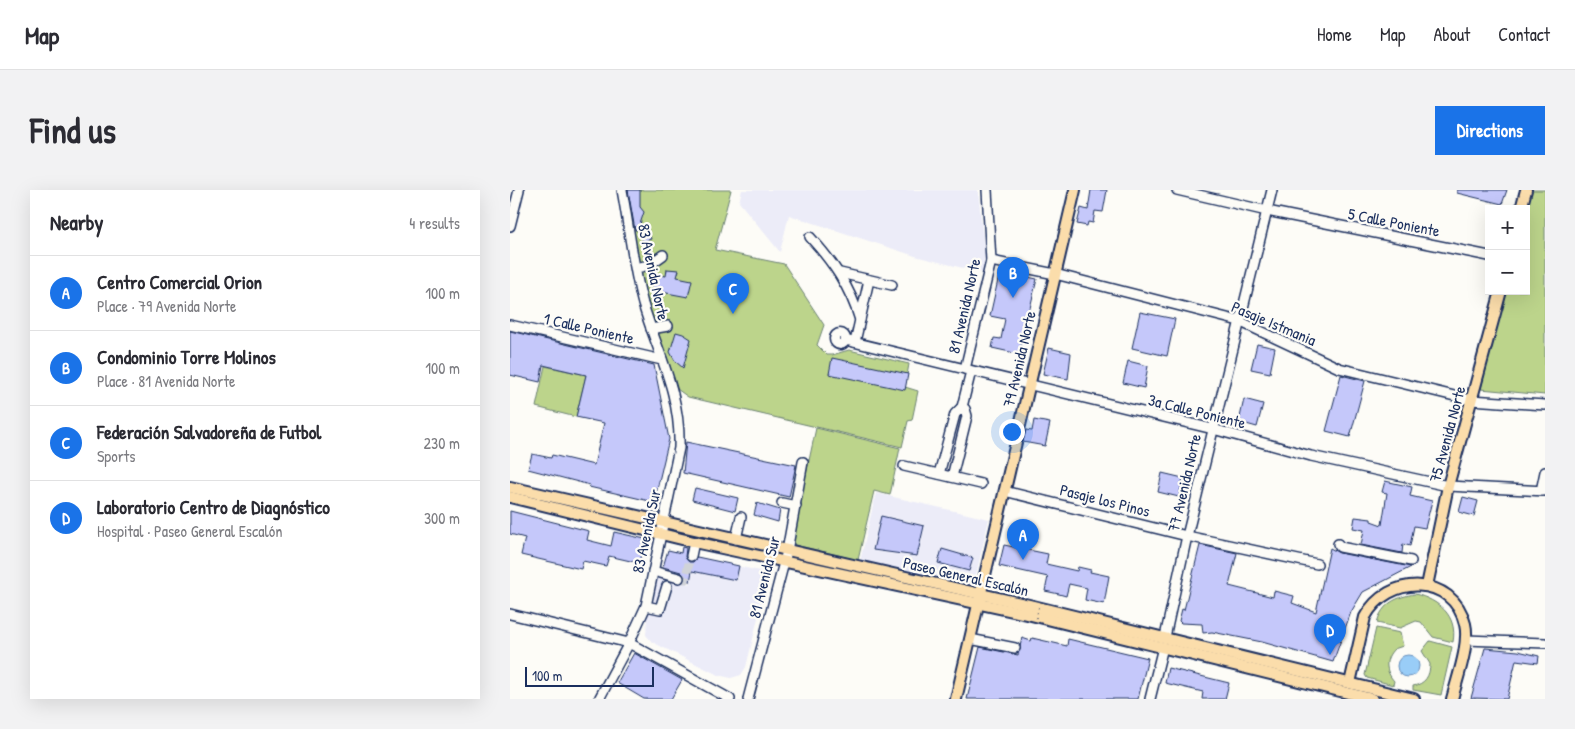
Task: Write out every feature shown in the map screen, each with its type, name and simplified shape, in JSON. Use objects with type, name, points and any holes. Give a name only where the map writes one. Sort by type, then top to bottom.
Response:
[{"type":"main road","name":"79 Avenida Norte","points":[[956,699],[1075,190]]},
{"type":"main road","points":[[1522,205],[1526,190]]},
{"type":"main road","name":"75 Avenida Norte","points":[[1427,586],[1448,486],[1500,295]]},
{"type":"main road","name":"Paseo General Escalón","points":[[510,486],[1164,642],[1372,699]]},
{"type":"main road","name":"Paseo General Escalón","points":[[510,497],[784,562],[979,599]]},
{"type":"main road","points":[[1349,692],[1365,617],[1370,607],[1388,592],[1410,586],[1427,586],[1441,591],[1458,608],[1465,624],[1466,640],[1452,699]]},
{"type":"main road","name":"Paseo General Escalón","points":[[1349,692],[1414,699]]},
{"type":"street","points":[[510,226],[519,190]]},
{"type":"street","name":"83 Avenida Norte","points":[[622,190],[642,302],[662,360]]},
{"type":"street","name":"81 Avenida Norte","points":[[962,407],[991,261],[986,190]]},
{"type":"street","name":"5 Calle Poniente","points":[[1177,190],[1267,211],[1485,255]]},
{"type":"street","name":"77 Avenida Norte","points":[[1150,699],[1187,536],[1272,190]]},
{"type":"street","points":[[810,236],[840,273],[854,302],[860,320]]},
{"type":"street","points":[[636,268],[649,265],[663,255]]},
{"type":"street","name":"Pasaje Istmania","points":[[991,261],[1055,274],[1239,321],[1339,368],[1471,400],[1545,405]]},
{"type":"street","points":[[840,273],[892,285]]},
{"type":"street","points":[[855,342],[869,280]]},
{"type":"street","name":"1 Calle Poniente","points":[[510,325],[662,360]]},
{"type":"street","points":[[651,329],[668,326]]},
{"type":"street","name":"3a Calle Poniente","points":[[845,340],[1213,429],[1311,456],[1448,486],[1543,491]]},
{"type":"street","name":"83 Avenida Sur","points":[[599,699],[629,643],[646,606],[679,448],[680,425],[671,382],[662,360]]},
{"type":"street","points":[[939,474],[956,411],[962,407],[967,416],[952,477]]},
{"type":"street","name":"81 Avenida Sur","points":[[748,699],[784,562],[803,462]]},
{"type":"street","points":[[904,466],[981,484]]},
{"type":"street","points":[[1543,491],[1545,472]]},
{"type":"street","name":"Pasaje los Pinos","points":[[1004,491],[1187,536],[1318,564]]},
{"type":"street","points":[[782,502],[796,506]]},
{"type":"street","points":[[736,539],[740,517]]},
{"type":"street","points":[[691,556],[694,542]]},
{"type":"street","points":[[1338,544],[1340,548],[1411,561]]},
{"type":"street","points":[[653,571],[679,578]]},
{"type":"street","points":[[646,606],[660,609],[667,586]]},
{"type":"street","points":[[510,614],[629,643],[730,699]]},
{"type":"street","points":[[970,639],[1016,648]]},
{"type":"street","points":[[1466,640],[1545,643]]},
{"type":"path","points":[[1035,623],[1039,605]]},
{"type":"shaded area","points":[[742,190],[978,190],[985,255],[983,273],[915,256],[789,215],[780,252],[739,202]]},
{"type":"shaded area","points":[[876,493],[989,519],[974,584],[969,586],[860,561]]},
{"type":"shaded area","points":[[695,557],[769,573],[746,667],[741,675],[731,678],[718,675],[652,642],[646,635],[647,618],[658,577],[690,584]]},
{"type":"green space","points":[[627,190],[731,190],[715,250],[784,264],[824,325],[817,345],[827,355],[849,350],[909,364],[905,387],[918,391],[912,420],[908,421],[902,447],[688,397],[677,389],[645,302],[632,231]]},
{"type":"green space","points":[[1528,190],[1545,190],[1545,395],[1481,389],[1503,295],[1530,295],[1530,205],[1525,205]]},
{"type":"green space","points":[[545,366],[586,375],[576,417],[536,407]]},
{"type":"green space","points":[[816,428],[900,448],[890,495],[874,491],[858,560],[791,544]]},
{"type":"green space","points":[[1415,594],[1431,600],[1444,610],[1452,624],[1454,632],[1453,642],[1433,637],[1421,622],[1416,621],[1400,628],[1377,623],[1383,610],[1391,602]]},
{"type":"green space","points":[[1376,628],[1400,633],[1403,646],[1394,649],[1387,661],[1387,669],[1394,681],[1393,685],[1367,678],[1365,675]]},
{"type":"green space","points":[[1430,641],[1452,647],[1441,695],[1413,690],[1413,686],[1424,681],[1429,672],[1430,664],[1422,651]]},
{"type":"water","points":[[1404,655],[1412,655],[1419,662],[1419,670],[1412,677],[1404,677],[1397,670],[1397,662]]},
{"type":"building","points":[[628,190],[640,190],[640,207],[644,212],[638,230],[635,230]]},
{"type":"building","points":[[1091,190],[1107,190],[1103,212],[1095,211],[1093,223],[1088,222],[1087,226],[1077,224],[1081,208],[1088,210]]},
{"type":"building","points":[[1457,190],[1507,190],[1502,204],[1457,193]]},
{"type":"building","points":[[647,228],[651,239],[643,242],[639,230]]},
{"type":"building","points":[[667,269],[679,270],[677,277],[692,280],[688,297],[656,291],[656,288],[652,288],[654,274],[666,276]]},
{"type":"building","points":[[1000,271],[1037,279],[1019,354],[992,348],[994,338],[1001,339],[1005,319],[990,316]]},
{"type":"building","points":[[1140,312],[1175,319],[1167,356],[1132,348]]},
{"type":"building","points":[[510,331],[654,365],[669,439],[654,502],[589,487],[590,485],[528,469],[532,454],[551,458],[552,455],[594,465],[604,423],[576,417],[586,375],[543,365],[540,382],[510,375]]},
{"type":"building","points":[[676,332],[691,339],[683,368],[675,361],[670,352]]},
{"type":"building","points":[[1257,344],[1275,348],[1270,373],[1251,369]]},
{"type":"building","points":[[1049,348],[1071,353],[1068,379],[1043,374]]},
{"type":"building","points":[[832,358],[908,374],[905,390],[829,374]]},
{"type":"building","points":[[1128,361],[1148,366],[1144,388],[1123,383]]},
{"type":"building","points":[[1341,375],[1365,381],[1350,437],[1326,431]]},
{"type":"building","points":[[1244,399],[1263,404],[1257,427],[1239,422]]},
{"type":"building","points":[[1034,420],[1050,423],[1045,446],[1023,442],[1026,430],[1032,431]]},
{"type":"building","points":[[686,442],[796,465],[789,497],[683,473]]},
{"type":"building","points":[[1162,473],[1183,478],[1179,497],[1158,492]]},
{"type":"building","points":[[1385,481],[1412,487],[1410,496],[1432,501],[1425,528],[1414,526],[1410,546],[1403,544],[1402,553],[1361,545],[1364,530],[1353,528],[1355,517],[1371,519],[1371,521],[1382,525],[1387,493],[1382,492]]},
{"type":"building","points":[[695,488],[738,498],[735,511],[692,500]]},
{"type":"building","points":[[1463,497],[1478,501],[1474,516],[1459,512]]},
{"type":"building","points":[[757,503],[780,510],[778,522],[754,515]]},
{"type":"building","points":[[510,511],[589,531],[587,540],[611,546],[614,532],[645,539],[639,563],[609,556],[606,566],[583,561],[581,569],[521,555],[525,538],[510,534]]},
{"type":"building","points":[[881,516],[924,526],[917,556],[873,550]]},
{"type":"building","points":[[1004,545],[1048,554],[1046,564],[1077,571],[1078,567],[1109,576],[1104,604],[1085,600],[1087,588],[1069,584],[1066,596],[1045,591],[1048,577],[999,566]]},
{"type":"building","points":[[1200,545],[1237,553],[1229,586],[1273,597],[1274,591],[1294,596],[1292,603],[1316,612],[1330,548],[1339,553],[1411,567],[1363,592],[1351,612],[1333,662],[1262,642],[1212,632],[1203,633],[1202,624],[1181,623],[1179,621],[1182,609],[1184,610]]},
{"type":"building","points":[[682,547],[686,548],[685,557],[689,562],[693,562],[697,557],[739,566],[736,580],[692,571],[690,582],[685,580],[685,576],[681,572],[663,567],[668,550],[681,553]]},
{"type":"building","points":[[942,549],[973,558],[969,571],[938,563]]},
{"type":"building","points":[[1022,638],[1031,641],[1032,638],[1067,646],[1068,639],[1148,658],[1138,699],[967,699],[980,647],[1018,655]]},
{"type":"building","points":[[1485,648],[1518,651],[1539,656],[1538,663],[1516,660],[1507,699],[1471,698]]},
{"type":"building","points":[[634,653],[682,680],[671,699],[644,699],[617,683]]},
{"type":"building","points":[[1168,668],[1229,683],[1225,699],[1202,699],[1203,692],[1165,683]]},
{"type":"tunnel","points":[[679,578],[685,579],[691,556]]},
{"type":"place","name":"Condominio Torre Molinos","points":[[1013,298]]},
{"type":"place","name":"Federación Salvadoreña de Futbol","points":[[733,314]]},
{"type":"place","name":"Centro Comercial Orion","points":[[1023,560]]},
{"type":"place","name":"Laboratorio Centro de Diagnóstico","points":[[1330,655]]}]
